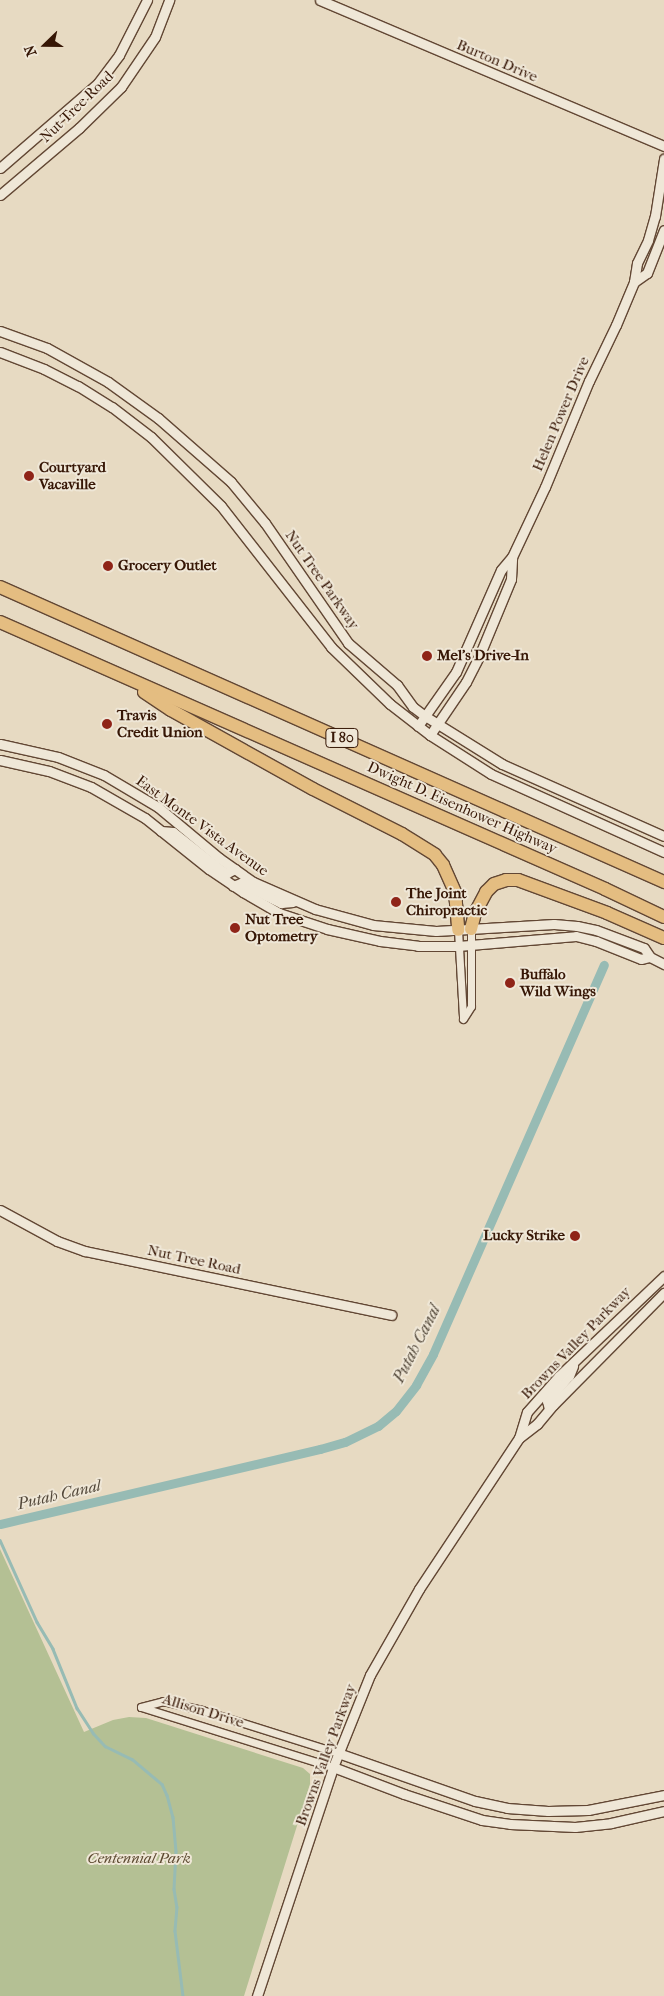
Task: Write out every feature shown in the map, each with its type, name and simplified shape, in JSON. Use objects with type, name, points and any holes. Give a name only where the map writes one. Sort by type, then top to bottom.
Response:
[{"type":"highway","name":"Dwight D. Eisenhower Highway","points":[[0,586],[664,882]]},
{"type":"highway","name":"Dwight D. Eisenhower Highway","points":[[0,622],[605,889],[664,917]]},
{"type":"highway","points":[[113,672],[171,710],[313,789],[394,830],[435,855],[447,871],[455,892],[458,930]]},
{"type":"highway","points":[[471,929],[475,913],[486,892],[494,884],[518,880],[591,906],[664,938]]},
{"type":"main road","name":"Nut Tree Road","points":[[0,168],[98,84],[119,55],[147,0]]},
{"type":"main road","name":"Nut Tree Road","points":[[0,195],[78,128],[121,87],[155,37],[169,0]]},
{"type":"main road","name":"Burton Drive","points":[[320,0],[664,146]]},
{"type":"main road","name":"Helen Power Drive","points":[[418,726],[456,672],[501,570],[512,556],[545,487],[589,381],[634,282],[637,263],[648,240],[654,216],[664,159]]},
{"type":"main road","name":"Helen Power Drive","points":[[634,282],[647,273],[664,230]]},
{"type":"main road","name":"Nut Tree Parkway","points":[[0,331],[47,348],[108,382],[158,418],[231,482],[265,522],[348,643],[397,685],[413,707],[437,725],[502,764],[664,836]]},
{"type":"main road","name":"Nut Tree Parkway","points":[[0,352],[44,369],[78,386],[150,437],[220,506],[331,647],[390,704],[418,726],[491,774],[664,852]]},
{"type":"main road","name":"Helen Power Drive","points":[[430,735],[466,682],[480,654],[511,579],[512,556]]},
{"type":"main road","name":"East Monte Vista Avenue","points":[[0,744],[58,757],[104,775],[158,807],[235,869],[259,885],[296,902],[373,925],[428,930],[554,924],[577,926],[596,930],[644,948],[650,957],[664,964]]},
{"type":"main road","name":"East Monte Vista Avenue","points":[[0,760],[49,771],[91,787],[130,808],[232,886],[279,913],[345,934],[418,946],[458,946],[576,936],[596,941],[641,959],[650,957]]},
{"type":"main road","points":[[161,831],[173,832],[221,870],[227,873],[235,869]]},
{"type":"main road","points":[[232,886],[241,883],[281,903],[296,902]]},
{"type":"main road","name":"Nut Tree Road","points":[[0,1210],[56,1241],[85,1251],[391,1315]]},
{"type":"main road","name":"Browns Valley Parkway","points":[[257,1996],[332,1767],[370,1675],[419,1589],[519,1438],[527,1412],[623,1313],[664,1276]]},
{"type":"main road","points":[[623,1313],[636,1319],[639,1306],[664,1280]]},
{"type":"main road","name":"Browns Valley Parkway","points":[[519,1438],[536,1424],[636,1319],[664,1293]]},
{"type":"main road","points":[[593,1364],[601,1348],[625,1322],[623,1313]]},
{"type":"main road","points":[[549,1409],[547,1401],[569,1376],[573,1363]]},
{"type":"main road","name":"Allison Drive","points":[[338,1753],[475,1802],[507,1808],[548,1811],[588,1810],[664,1795]]},
{"type":"main road","name":"Allison Drive","points":[[332,1767],[482,1820],[510,1824],[575,1826],[611,1823],[664,1811]]},
{"type":"street","points":[[458,930],[463,1019],[471,1006],[471,929]]},
{"type":"street","name":"Allison Drive","points":[[332,1767],[141,1707],[163,1701],[194,1708],[338,1753]]},
{"type":"green space","name":"Centennial Park","points":[[0,1549],[84,1732],[113,1720],[129,1717],[146,1718],[303,1768],[310,1774],[310,1784],[244,1996],[0,1996]]},
{"type":"waterway","name":"Putah Canal","points":[[0,1524],[345,1442],[378,1426],[396,1411],[416,1385],[433,1354],[604,965]]},
{"type":"waterway","points":[[0,1540],[37,1622],[53,1649],[77,1708],[93,1733],[105,1746],[132,1759],[162,1784],[167,1795],[173,1817],[176,1851],[174,1889],[177,1907],[175,1931],[183,1996]]},
{"type":"place","name":"Courtyard Vacaville","points":[[29,476]]},
{"type":"place","name":"Grocery Outlet","points":[[108,566]]},
{"type":"place","name":"Mel's Drive-In","points":[[427,656]]},
{"type":"place","name":"Travis Credit Union","points":[[107,724]]},
{"type":"place","name":"The Joint Chiropractic","points":[[396,902]]},
{"type":"place","name":"Nut Tree Optometry","points":[[235,928]]},
{"type":"place","name":"Buffalo Wild Wings","points":[[510,983]]},
{"type":"place","name":"Lucky Strike","points":[[575,1236]]}]
